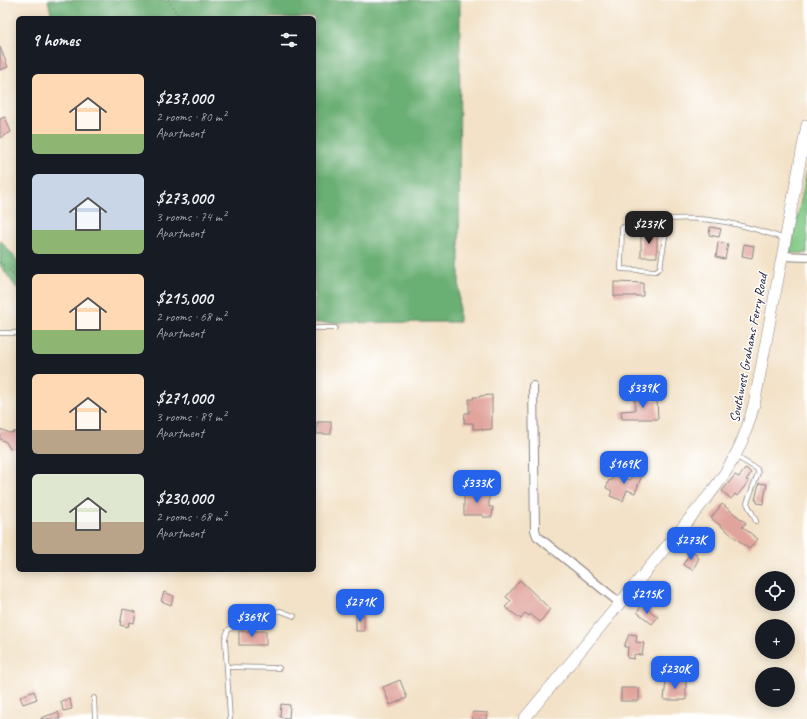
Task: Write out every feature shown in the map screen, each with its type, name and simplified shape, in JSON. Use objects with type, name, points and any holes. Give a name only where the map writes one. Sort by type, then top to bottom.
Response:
[{"type":"main road","name":"Southwest Grahams Ferry Road","points":[[524,719],[710,494],[736,456],[748,430],[755,400],[807,125]]},
{"type":"street","points":[[782,256],[807,257]]},
{"type":"street","points":[[533,386],[535,530],[537,536],[620,603]]},
{"type":"lane","points":[[668,219],[660,268],[656,270],[621,269],[622,228],[668,219],[728,221],[785,239]]},
{"type":"lane","points":[[316,328],[335,328]]},
{"type":"lane","points":[[0,333],[16,333]]},
{"type":"lane","points":[[736,456],[757,469],[758,473],[747,503],[756,521]]},
{"type":"lane","points":[[230,719],[228,667],[225,639],[228,630],[233,626],[272,611],[281,611],[294,616]]},
{"type":"lane","points":[[228,667],[279,668]]},
{"type":"lane","points":[[94,698],[95,719]]},
{"type":"path","points":[[168,0],[179,16]]},
{"type":"path","points":[[0,262],[16,276]]},
{"type":"green space","points":[[48,0],[460,0],[459,322],[316,323],[316,16],[52,16]]},
{"type":"green space","points":[[807,171],[807,253],[790,253]]},
{"type":"green space","points":[[0,240],[16,259],[16,287],[0,265]]},
{"type":"building","points":[[0,47],[8,67],[0,70]]},
{"type":"building","points":[[5,117],[11,132],[0,138],[0,119]]},
{"type":"building","points":[[710,227],[721,229],[719,237],[709,235]]},
{"type":"building","points":[[641,233],[657,233],[657,257],[641,257]]},
{"type":"building","points":[[718,242],[728,244],[725,259],[716,257]]},
{"type":"building","points":[[744,244],[754,246],[752,258],[742,256]]},
{"type":"building","points":[[614,282],[643,283],[643,296],[614,296]]},
{"type":"building","points":[[492,395],[492,429],[473,429],[473,423],[464,423],[465,413],[469,413],[469,399],[474,399],[473,397]]},
{"type":"building","points":[[635,395],[653,395],[653,401],[657,401],[658,419],[622,419],[621,411],[635,410]]},
{"type":"building","points":[[317,422],[331,422],[331,434],[317,434]]},
{"type":"building","points":[[0,429],[10,433],[16,432],[16,448],[10,449],[6,442],[0,439]]},
{"type":"building","points":[[746,468],[751,473],[746,480],[749,481],[737,496],[735,494],[731,499],[722,491],[735,475],[739,477]]},
{"type":"building","points":[[634,470],[643,473],[635,493],[627,490],[623,501],[610,496],[612,491],[606,488],[609,480],[611,481],[614,475],[630,480]]},
{"type":"building","points":[[759,483],[767,484],[763,504],[757,503],[757,500],[755,500]]},
{"type":"building","points":[[464,492],[489,492],[489,507],[493,507],[492,517],[483,517],[483,515],[464,515]]},
{"type":"building","points":[[722,504],[746,523],[742,527],[758,539],[749,549],[711,518]]},
{"type":"building","points":[[691,551],[697,554],[696,556],[699,558],[693,570],[683,565]]},
{"type":"building","points":[[520,580],[550,609],[540,622],[530,614],[529,616],[525,613],[521,619],[505,607],[511,601],[506,597]]},
{"type":"building","points":[[164,592],[174,596],[171,605],[161,601]]},
{"type":"building","points":[[642,605],[658,617],[652,624],[637,612]]},
{"type":"building","points":[[123,609],[136,612],[134,623],[129,622],[128,627],[120,625]]},
{"type":"building","points":[[356,615],[364,615],[364,631],[356,631]]},
{"type":"building","points":[[239,631],[266,631],[266,645],[239,645]]},
{"type":"building","points":[[629,634],[637,635],[636,642],[644,643],[642,655],[634,654],[634,659],[627,658],[628,647],[624,647]]},
{"type":"building","points":[[400,680],[407,698],[390,705],[383,687]]},
{"type":"building","points":[[666,680],[686,680],[686,700],[664,700]]},
{"type":"building","points":[[621,688],[639,688],[639,701],[621,701]]},
{"type":"building","points":[[34,691],[37,699],[23,704],[20,697]]},
{"type":"building","points":[[70,699],[72,709],[63,711],[61,701]]},
{"type":"building","points":[[281,704],[290,705],[289,718],[280,717]]},
{"type":"building","points":[[58,712],[60,719],[41,719],[41,718]]},
{"type":"building","points":[[473,712],[488,713],[487,719],[472,719]]}]
